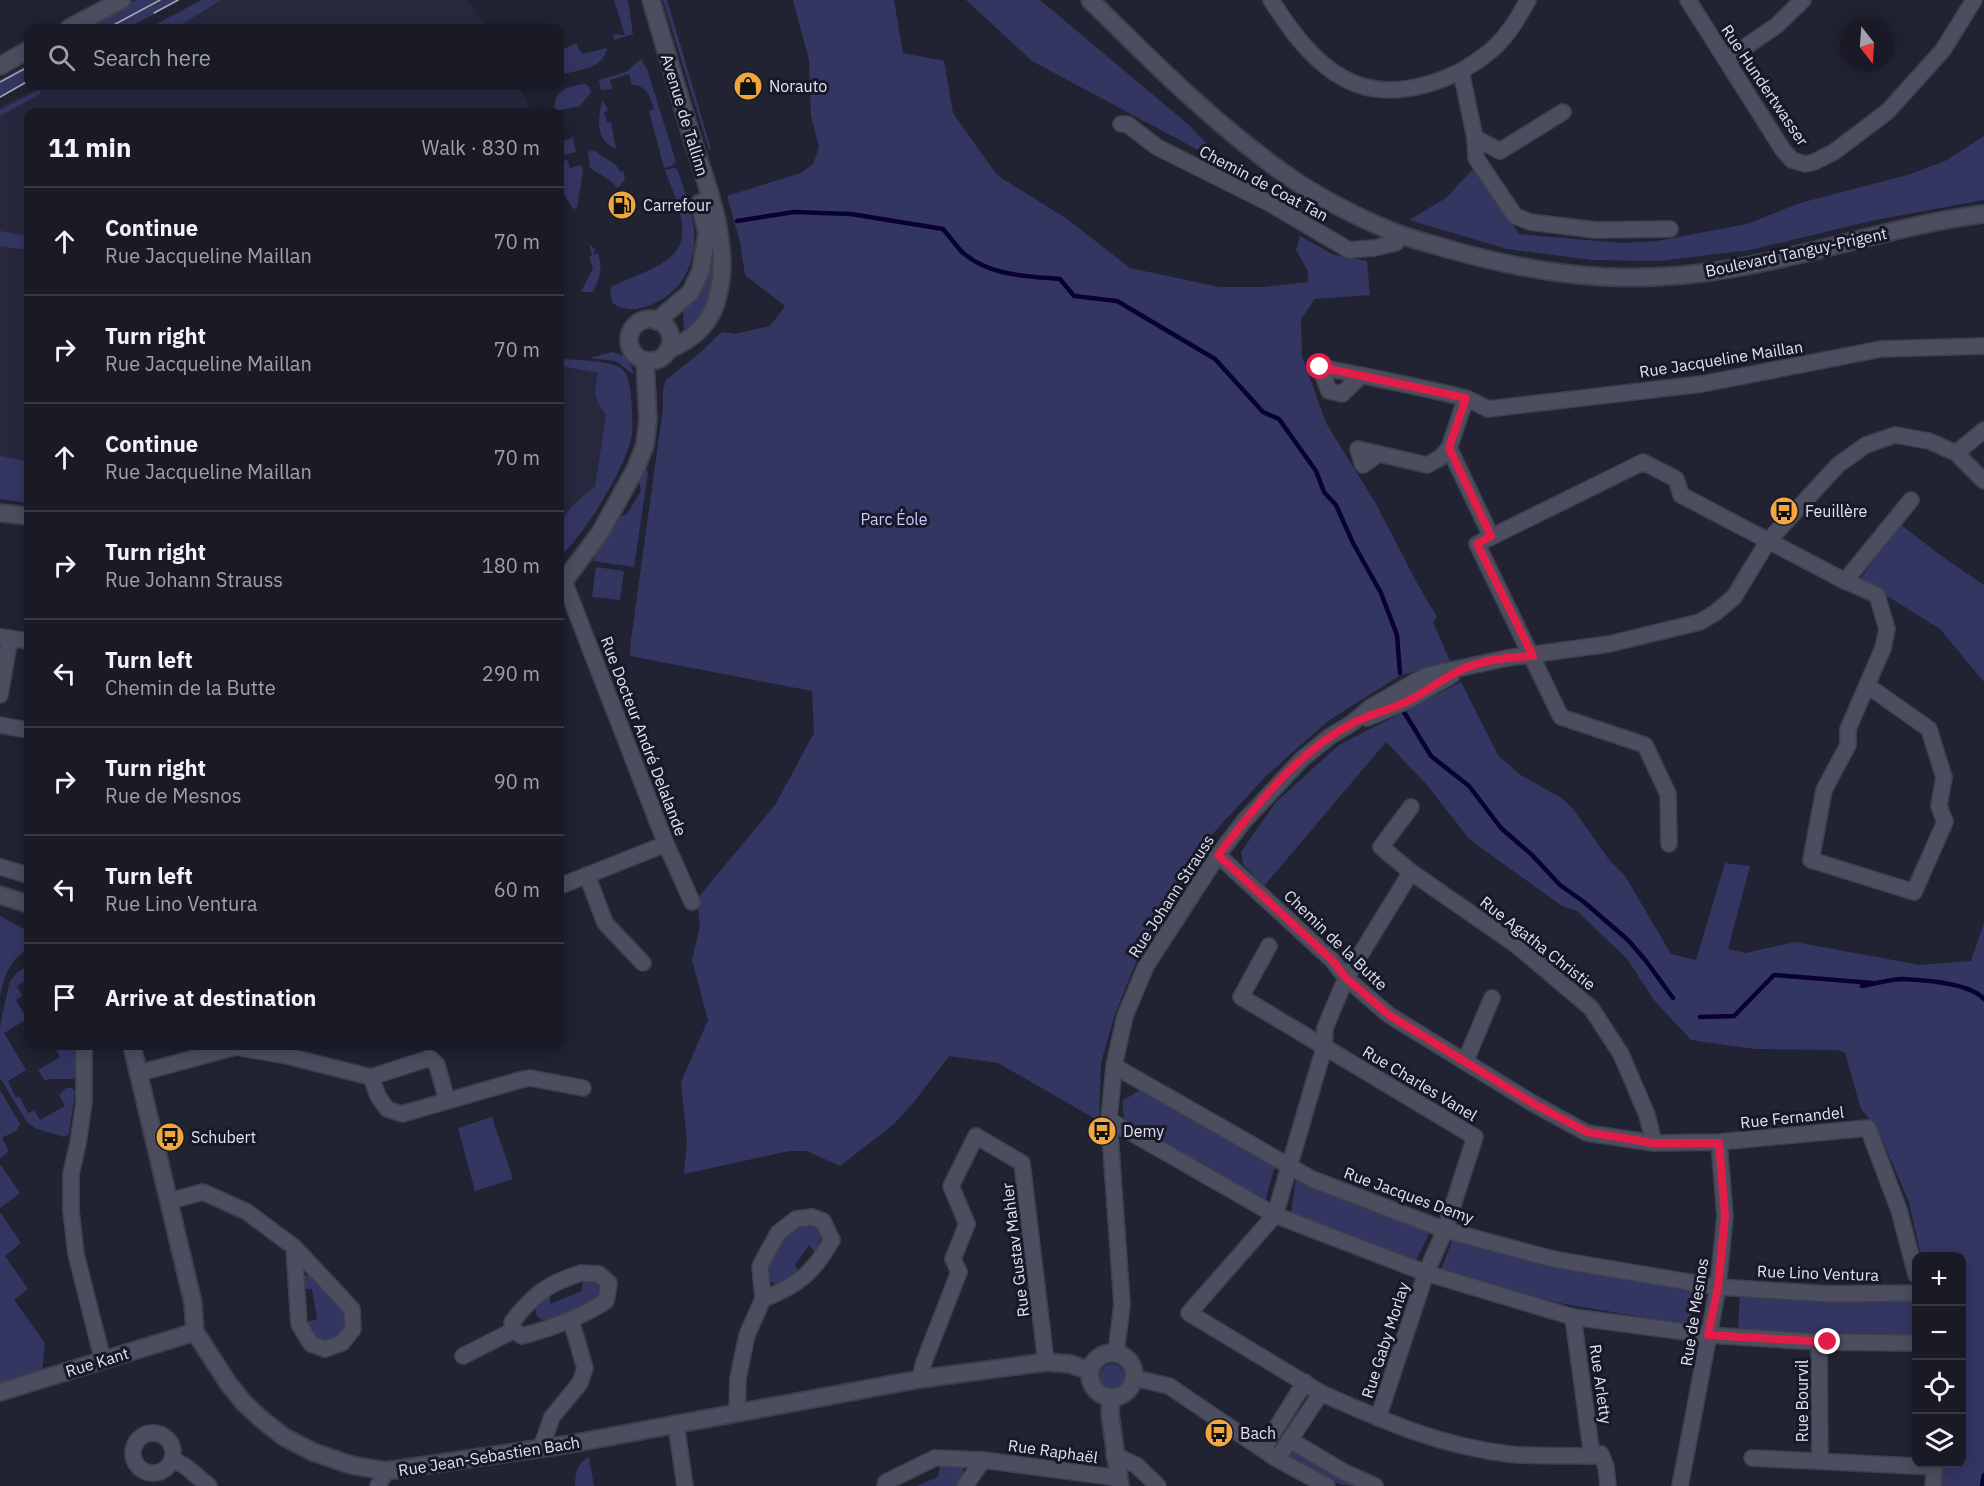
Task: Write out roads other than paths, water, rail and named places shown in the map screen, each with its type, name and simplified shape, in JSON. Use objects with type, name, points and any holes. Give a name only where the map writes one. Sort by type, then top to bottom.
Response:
[{"type":"street","points":[[77,24],[122,0]]},
{"type":"street","name":"Avenue de Tallinn","points":[[639,0],[699,196],[707,232],[701,270],[691,292],[657,321]]},
{"type":"street","name":"Avenue de Tallinn","points":[[651,0],[713,207],[722,254],[719,292],[711,316],[687,342],[668,350]]},
{"type":"street","name":"Boulevard Tanguy-Prigent","points":[[1076,0],[1268,162],[1321,197],[1391,232],[1401,240],[1498,263],[1542,271],[1613,278],[1704,273],[1757,264],[1891,232],[1984,214]]},
{"type":"street","name":"Boulevard Tanguy-Prigent","points":[[1090,0],[1161,71]]},
{"type":"street","points":[[1271,0],[1319,62],[1346,80],[1372,88],[1399,90],[1427,85],[1461,71],[1496,46],[1517,21],[1528,0]]},
{"type":"street","name":"Rue Hundertwasser","points":[[1688,0],[1783,150],[1792,160],[1805,164],[1834,152],[1888,111],[1943,50],[1974,0]]},
{"type":"street","points":[[1726,60],[1776,26],[1803,0]]},
{"type":"street","points":[[0,66],[24,53]]},
{"type":"street","points":[[1461,71],[1475,138],[1476,158],[1515,216],[1530,222],[1596,230],[1670,229]]},
{"type":"street","points":[[1475,138],[1500,152],[1563,112]]},
{"type":"street","name":"Chemin de Coat Tan","points":[[1122,124],[1127,124],[1158,147],[1269,203],[1349,250],[1374,248],[1401,240]]},
{"type":"street","points":[[643,320],[657,321],[668,329],[670,343],[668,350],[658,359],[645,361],[633,353],[629,342],[630,334],[634,327],[643,320]]},
{"type":"street","name":"Rue Jacqueline Maillan","points":[[1362,375],[1466,398],[1488,409],[1702,384],[1881,349],[1984,346]]},
{"type":"street","points":[[564,579],[600,533],[636,468],[645,445],[648,419],[645,361]]},
{"type":"street","points":[[1378,454],[1427,465],[1440,458],[1449,448],[1466,398]]},
{"type":"street","points":[[1984,430],[1956,453],[1984,481]]},
{"type":"street","name":"Rue Johann Strauss","points":[[1116,1353],[1122,1304],[1109,1120],[1114,1065],[1125,1016],[1146,966],[1218,855],[1245,820],[1302,759],[1329,737],[1352,723],[1409,700],[1465,668],[1507,658],[1609,644],[1700,622],[1715,613],[1734,597],[1768,541],[1838,465],[1866,445],[1895,435],[1929,441],[1956,453]]},
{"type":"street","points":[[1449,448],[1491,536]]},
{"type":"street","points":[[1669,844],[1668,794],[1645,745],[1561,717],[1477,544],[1643,462],[1676,479],[1681,495],[1845,581],[1877,595],[1887,629],[1883,648],[1848,729],[1848,745],[1824,790],[1811,860],[1914,892],[1945,822],[1939,806],[1944,777],[1929,729],[1868,687]]},
{"type":"street","points":[[1845,581],[1911,500]]},
{"type":"street","points":[[0,513],[24,516]]},
{"type":"street","name":"Rue Docteur André Delalande","points":[[564,587],[666,844],[692,902]]},
{"type":"street","points":[[0,695],[5,638],[24,640]]},
{"type":"street","points":[[0,725],[24,729]]},
{"type":"street","name":"Rue Agatha Christie","points":[[1411,807],[1382,847],[1411,872],[1515,945],[1591,1008],[1622,1054],[1647,1115],[1653,1143]]},
{"type":"street","points":[[564,884],[666,844]]},
{"type":"street","name":"Chemin de la Butte","points":[[1218,855],[1332,960],[1346,978],[1389,1015],[1534,1104],[1587,1132],[1653,1143],[1719,1143]]},
{"type":"street","points":[[0,867],[24,874]]},
{"type":"street","points":[[1411,872],[1346,978],[1325,1028],[1324,1048],[1275,1215],[1189,1313],[1322,1393],[1420,1435],[1452,1444],[1510,1454],[1592,1456],[1601,1454],[1606,1467],[1608,1486]]},
{"type":"street","points":[[587,875],[605,923],[643,963]]},
{"type":"street","name":"Rue Charles Vanel","points":[[1269,946],[1241,997],[1475,1137],[1445,1230]]},
{"type":"street","points":[[1465,1062],[1492,998]]},
{"type":"street","points":[[84,1050],[84,1102],[71,1174],[70,1211],[75,1254],[103,1361]]},
{"type":"street","name":"Rue Jean-Sebastien Bach","points":[[133,1050],[193,1303],[195,1332],[210,1357],[244,1403],[284,1437],[312,1452],[351,1465],[382,1479],[920,1379],[1046,1362],[1070,1364],[1090,1371]]},
{"type":"street","points":[[139,1073],[225,1050]]},
{"type":"street","points":[[253,1050],[371,1077],[430,1058],[437,1065],[447,1100]]},
{"type":"street","name":"Rue Jacques Demy","points":[[1114,1065],[1312,1179],[1445,1230],[1553,1259],[1718,1287]]},
{"type":"street","points":[[371,1077],[378,1096],[387,1109],[402,1114],[530,1078],[583,1088]]},
{"type":"street","points":[[1109,1120],[1275,1215],[1426,1273],[1574,1317],[1708,1335],[1819,1342],[1912,1343]]},
{"type":"street","name":"Rue Fernandel","points":[[1719,1143],[1868,1128],[1899,1210],[1912,1257]]},
{"type":"street","name":"Rue Gustav Mahler","points":[[920,1379],[924,1362],[960,1272],[953,1259],[967,1224],[951,1186],[976,1136],[1022,1163],[1046,1362]]},
{"type":"street","name":"Rue de Mesnos","points":[[1680,1486],[1718,1287],[1725,1216],[1719,1143]]},
{"type":"street","points":[[170,1201],[203,1192],[248,1212],[294,1247],[352,1309],[353,1329],[342,1342],[325,1349],[311,1344],[299,1324],[294,1247]]},
{"type":"street","points":[[737,1413],[738,1378],[747,1335],[763,1299],[760,1266],[778,1233],[796,1219],[812,1217],[823,1221],[832,1240],[819,1261],[805,1277],[779,1293],[763,1299]]},
{"type":"street","name":"Rue Gaby Morlay","points":[[1377,1418],[1426,1273],[1445,1230]]},
{"type":"street","points":[[581,1273],[599,1274],[609,1283],[606,1301],[590,1312],[549,1329],[522,1335],[514,1330],[512,1322],[525,1305],[541,1290],[562,1279],[581,1273]]},
{"type":"street","name":"Rue Lino Ventura","points":[[1718,1287],[1829,1294],[1912,1293]]},
{"type":"street","name":"Rue Arletty","points":[[1574,1317],[1592,1456]]},
{"type":"street","points":[[541,1448],[552,1417],[580,1383],[585,1368],[571,1320]]},
{"type":"street","points":[[463,1356],[514,1330]]},
{"type":"street","name":"Rue Kant","points":[[0,1392],[195,1332]]},
{"type":"street","name":"Rue Bourvil","points":[[1819,1342],[1820,1460]]},
{"type":"street","points":[[1116,1353],[1128,1360],[1134,1372],[1134,1378],[1126,1392],[1112,1397],[1097,1392],[1092,1386],[1090,1371],[1096,1359],[1102,1355],[1116,1353]]},
{"type":"street","points":[[1134,1378],[1169,1386],[1277,1459],[1327,1486]]},
{"type":"street","points":[[1263,1449],[1305,1382]]},
{"type":"street","points":[[1277,1459],[1322,1393]]},
{"type":"street","points":[[1112,1397],[1110,1413],[1114,1455],[1120,1482]]},
{"type":"street","points":[[676,1424],[685,1486]]},
{"type":"street","points":[[1290,1440],[1344,1472],[1375,1486]]},
{"type":"street","points":[[1114,1455],[1136,1466],[1158,1486]]},
{"type":"street","name":"Rue Raphaël","points":[[885,1486],[886,1482],[935,1458],[983,1460],[1120,1482]]},
{"type":"street","name":"Rue Bourvil","points":[[1752,1458],[1912,1464]]},
{"type":"street","points":[[172,1460],[185,1466],[209,1486]]},
{"type":"street","name":"Rue Raphaël","points":[[965,1486],[983,1460]]},
{"type":"street","points":[[1933,1486],[1935,1468]]},
{"type":"waterway","points":[[737,221],[794,212],[851,214],[943,229],[961,251],[983,266],[1008,273],[1060,279],[1074,296],[1117,301],[1215,359],[1263,412],[1279,419],[1316,471],[1324,492],[1336,505],[1353,543],[1381,593],[1397,635],[1400,673]]},
{"type":"waterway","points":[[1404,712],[1431,756],[1469,786],[1501,828],[1532,855],[1560,885],[1584,902],[1628,940],[1673,998]]},
{"type":"waterway","points":[[1700,1017],[1734,1016],[1774,975],[1872,983],[1862,986],[1898,979],[1912,979],[1958,986],[1984,999]]},
{"type":"waterway","points":[[1982,1486],[1984,1475]]},
{"type":"tram line","points":[[115,24],[160,0]]},
{"type":"tram line","points":[[154,13],[178,0]]},
{"type":"tram line","points":[[0,82],[24,69]]},
{"type":"tram line","points":[[0,97],[24,83]]},
{"type":"place","name":"Norauto","points":[[748,86]]},
{"type":"place","name":"Carrefour","points":[[622,205]]},
{"type":"place","name":"Feuillère","points":[[1784,511]]},
{"type":"place","name":"Demy","points":[[1102,1131]]},
{"type":"place","name":"Schubert","points":[[170,1137]]},
{"type":"place","name":"Bach","points":[[1219,1433]]},
{"type":"park label","name":"Parc Éole","points":[[894,519]]}]
